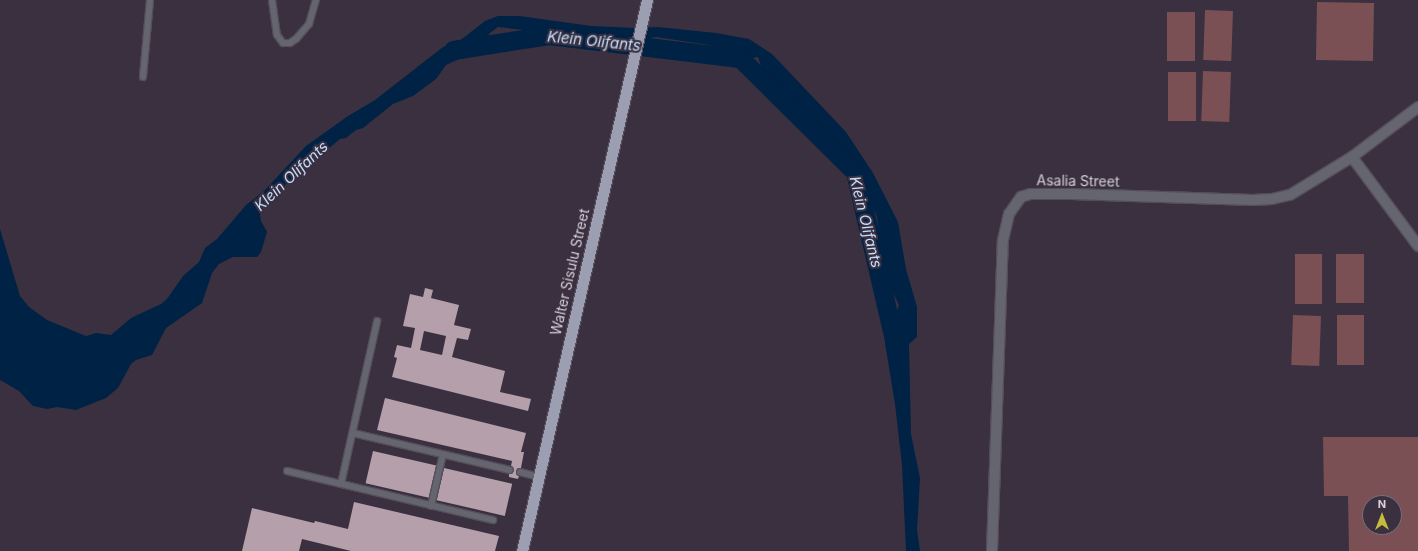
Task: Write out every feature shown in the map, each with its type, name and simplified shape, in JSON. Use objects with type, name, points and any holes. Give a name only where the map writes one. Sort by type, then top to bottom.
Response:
[{"type":"highway","name":"Walter Sisulu Street","points":[[522,551],[647,0]]},
{"type":"street","name":"Asalia Street","points":[[992,551],[1003,240],[1009,214],[1021,197],[1030,194],[1065,194],[1272,199],[1290,195],[1352,157],[1418,107]]},
{"type":"street","points":[[1352,157],[1418,246]]},
{"type":"lane","points":[[143,77],[150,0]]},
{"type":"lane","points":[[272,0],[277,35],[284,42],[290,42],[296,39],[309,24],[316,0]]},
{"type":"lane","points":[[341,484],[377,321]]},
{"type":"lane","points":[[353,433],[510,470]]},
{"type":"lane","points":[[431,506],[443,454]]},
{"type":"lane","points":[[287,471],[493,520]]},
{"type":"lane","points":[[520,472],[539,477]]},
{"type":"shaded area","points":[[1317,2],[1374,3],[1373,61],[1316,60]]},
{"type":"shaded area","points":[[1205,10],[1233,11],[1231,61],[1203,60]]},
{"type":"shaded area","points":[[1167,12],[1195,12],[1195,61],[1167,61]]},
{"type":"shaded area","points":[[1203,71],[1231,72],[1229,122],[1201,121]]},
{"type":"shaded area","points":[[1168,72],[1196,72],[1196,121],[1168,121]]},
{"type":"shaded area","points":[[1295,254],[1322,254],[1322,304],[1295,304]]},
{"type":"shaded area","points":[[1336,254],[1364,254],[1364,303],[1336,303]]},
{"type":"shaded area","points":[[1293,315],[1321,316],[1319,366],[1291,365]]},
{"type":"shaded area","points":[[1337,315],[1364,315],[1364,365],[1337,365]]},
{"type":"shaded area","points":[[1323,437],[1418,437],[1418,551],[1349,551],[1348,496],[1324,496]]},
{"type":"water","points":[[498,16],[520,16],[591,26],[636,28],[658,27],[716,33],[749,39],[772,54],[846,132],[873,173],[898,222],[906,269],[917,307],[917,337],[909,344],[911,434],[920,478],[917,530],[920,551],[906,551],[902,465],[895,404],[885,343],[885,332],[894,319],[899,305],[882,271],[877,217],[870,200],[852,182],[844,168],[838,148],[762,69],[758,57],[751,58],[709,45],[656,37],[632,41],[555,30],[533,31],[498,27],[490,33],[474,52],[446,65],[436,79],[413,96],[393,104],[363,128],[356,130],[346,138],[340,139],[285,185],[274,199],[264,208],[260,215],[261,221],[267,232],[261,252],[257,257],[233,257],[219,264],[212,273],[202,303],[166,328],[152,355],[136,360],[131,364],[118,388],[106,398],[76,410],[57,407],[47,409],[33,406],[19,391],[0,380],[0,229],[20,296],[29,307],[47,320],[86,336],[96,333],[111,335],[131,318],[161,304],[167,299],[183,276],[199,262],[205,248],[217,239],[246,205],[264,191],[306,146],[348,116],[375,100],[443,47],[458,42],[485,21]]},
{"type":"building","points":[[425,288],[433,290],[431,298],[459,305],[454,325],[471,329],[468,340],[457,338],[452,357],[505,371],[500,392],[531,399],[528,411],[392,377],[397,358],[394,357],[397,345],[411,348],[415,328],[403,326],[410,294],[423,297]],"holes":[[[424,331],[446,336],[442,355],[420,350]]]},
{"type":"building","points":[[385,398],[526,433],[521,452],[524,452],[521,468],[516,471],[519,476],[518,479],[509,477],[509,474],[514,471],[511,466],[512,461],[377,430]]},
{"type":"building","points":[[373,451],[436,466],[429,498],[366,483]]},
{"type":"building","points":[[444,468],[512,484],[505,516],[437,500]]},
{"type":"building","points":[[354,502],[499,536],[495,551],[351,551],[302,539],[299,551],[242,551],[252,508],[314,523],[315,521],[348,529]]},
{"type":"waterway","name":"Klein Olifants","points":[[453,50],[549,35],[740,58],[855,172],[896,348]]}]
